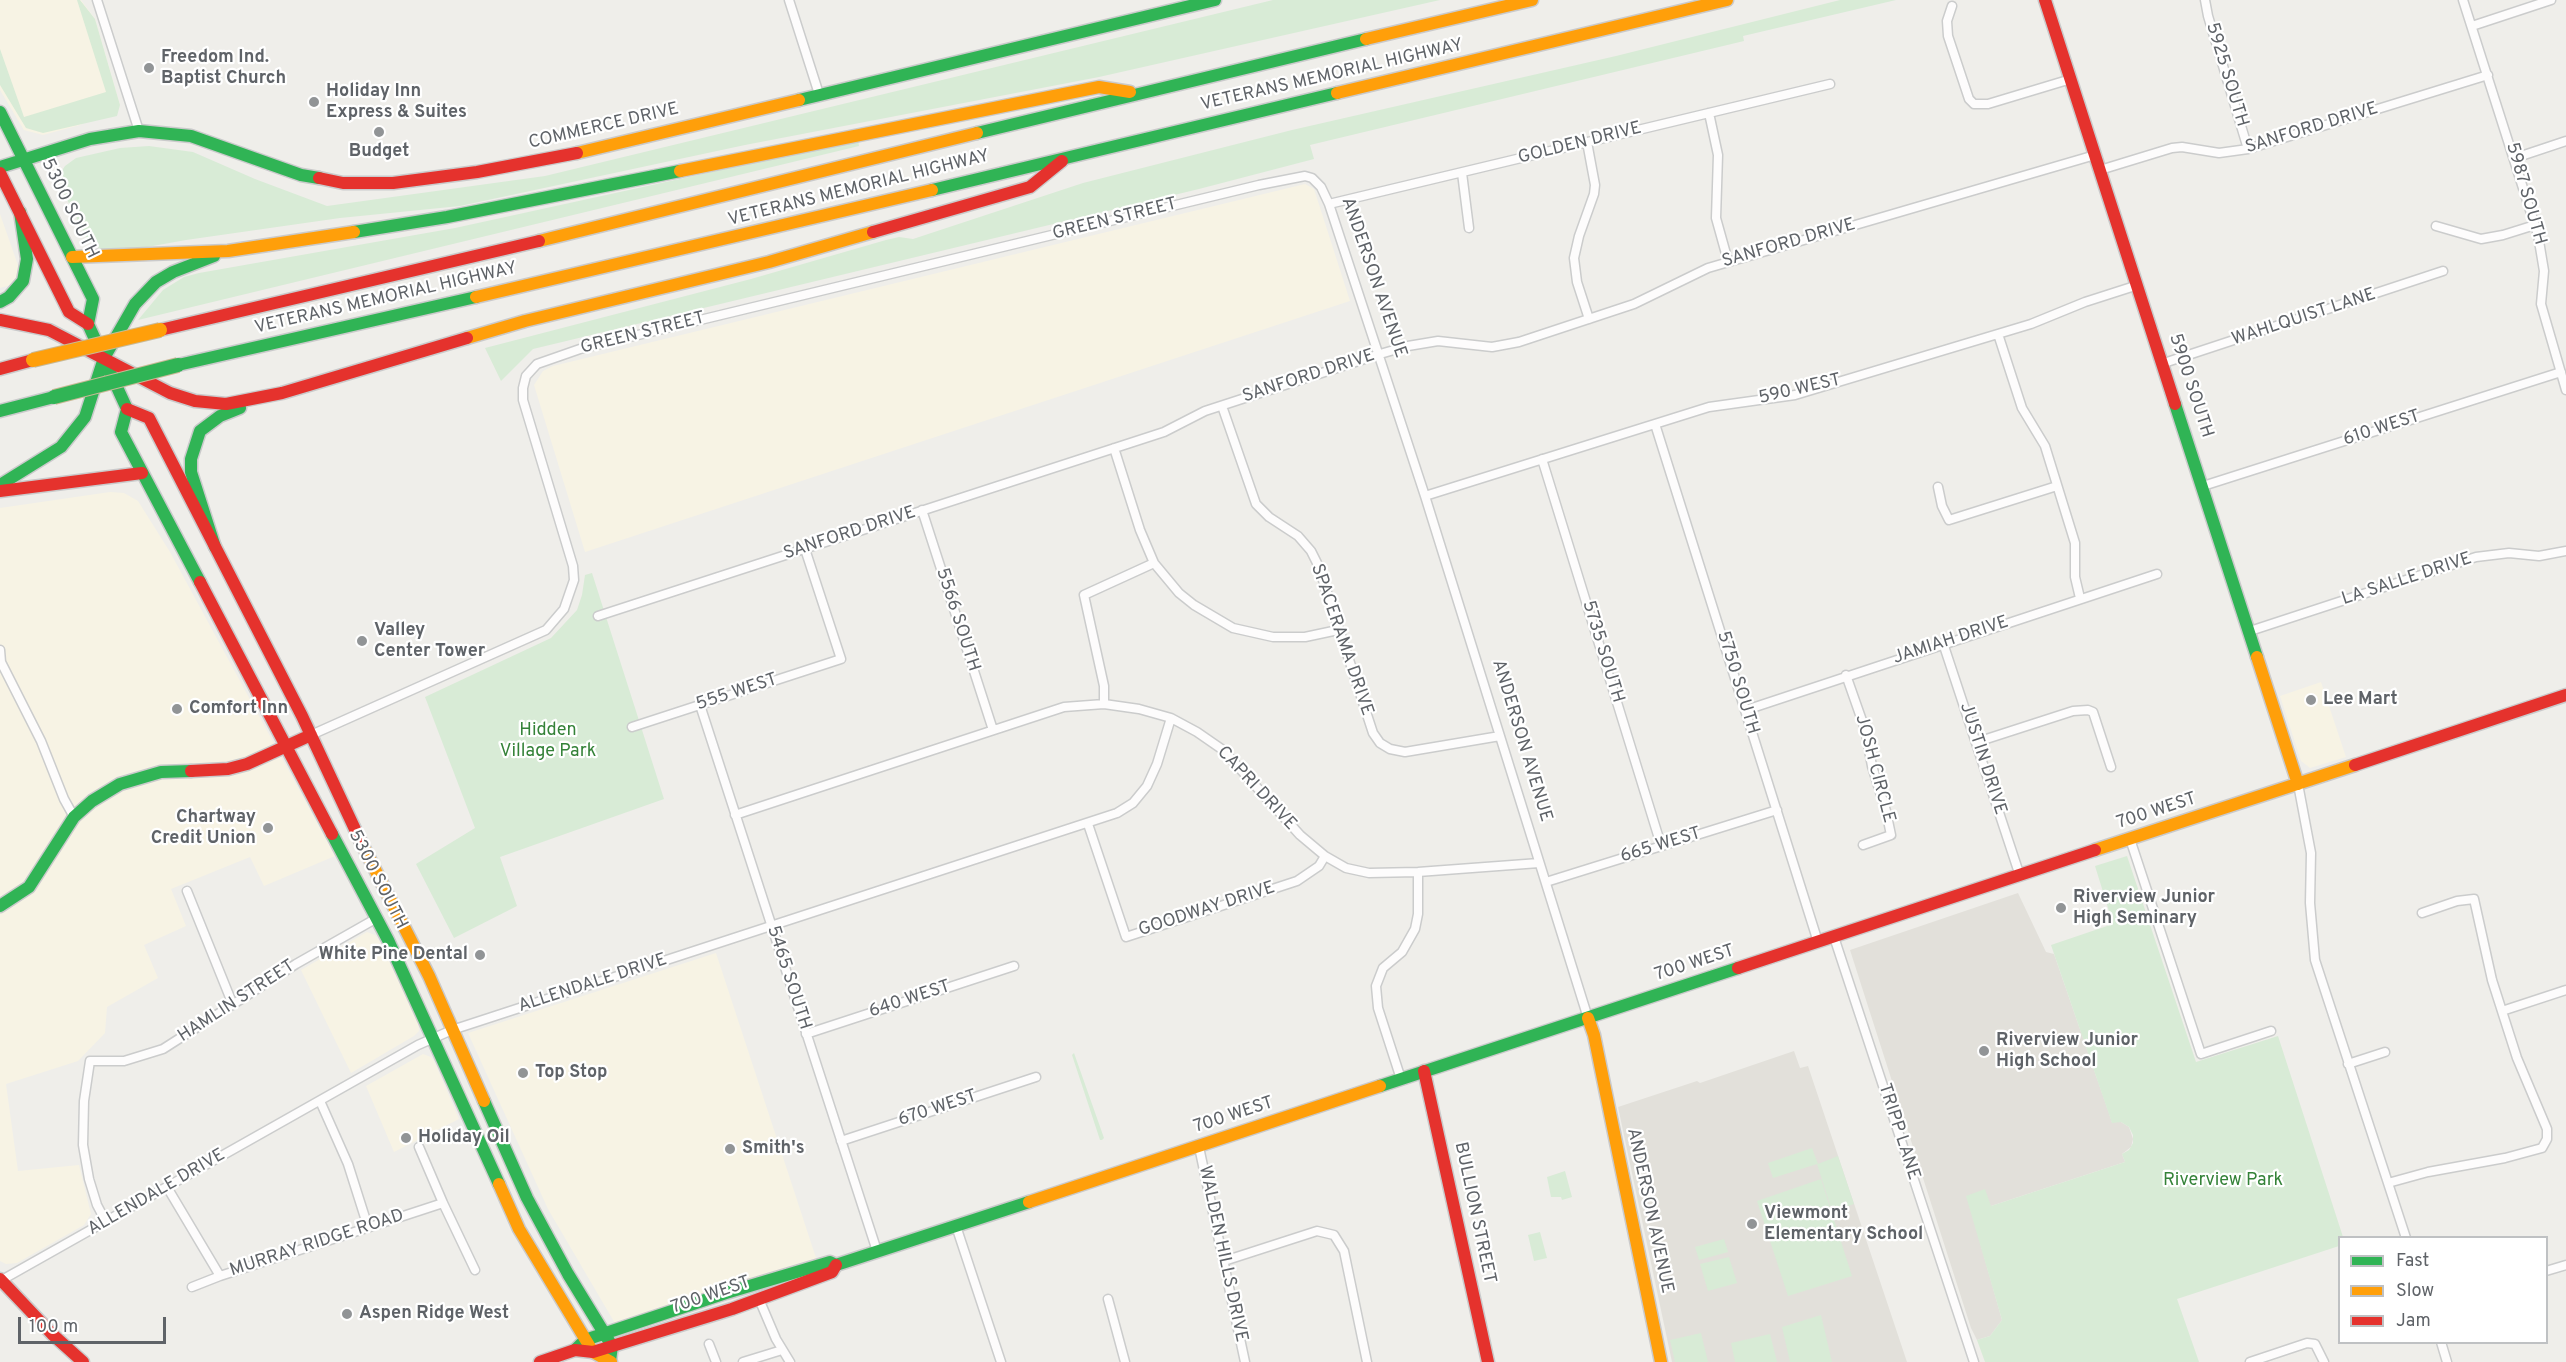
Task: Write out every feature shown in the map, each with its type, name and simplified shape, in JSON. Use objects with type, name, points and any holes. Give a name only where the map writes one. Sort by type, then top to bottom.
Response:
[{"type":"main road","name":"COMMERCE DRIVE","points":[[0,167],[90,139],[139,131],[191,136],[301,175],[343,183],[393,183],[477,172],[555,158],[1215,0]]},
{"type":"main road","name":"VETERANS MEMORIAL HIGHWAY","points":[[0,369],[678,208],[1139,93],[1532,0]]},
{"type":"main road","name":"VETERANS MEMORIAL HIGHWAY","points":[[0,411],[178,365],[693,247],[1727,0]]},
{"type":"main road","name":"5900 SOUTH","points":[[2045,0],[2204,486],[2298,784]]},
{"type":"main road","points":[[72,257],[228,251],[447,217],[1099,87],[1139,93]]},
{"type":"main road","name":"5300 SOUTH","points":[[0,112],[93,299],[88,324]]},
{"type":"main road","points":[[214,547],[191,472],[191,459],[200,431],[220,416],[282,393],[525,321],[769,262],[1030,187],[1066,158]]},
{"type":"main road","points":[[0,173],[69,312],[88,324],[127,409]]},
{"type":"main road","points":[[0,302],[16,290],[23,281],[25,273],[27,259],[20,212]]},
{"type":"main road","points":[[0,484],[30,468],[61,447],[85,417],[104,358],[135,304],[156,282],[172,272],[228,251]]},
{"type":"main road","points":[[0,320],[49,330],[170,393],[195,401],[226,404],[282,393]]},
{"type":"main road","name":"5300 SOUTH","points":[[127,409],[149,418],[311,735],[429,976],[505,1151],[540,1224],[612,1346],[611,1362],[580,1345],[519,1229],[434,1038],[377,918],[121,432],[127,409]]},
{"type":"main road","points":[[0,491],[142,473]]},
{"type":"main road","name":"700 WEST","points":[[593,1352],[759,1299],[832,1272],[836,1265],[877,1251],[2566,695]]},
{"type":"main road","points":[[0,906],[20,894],[33,881],[74,817],[106,792],[140,776],[161,772],[228,769],[247,764],[311,735]]},
{"type":"main road","name":"ANDERSON AVENUE","points":[[1588,1018],[1594,1035],[1662,1362]]},
{"type":"main road","name":"BULLION STREET","points":[[1424,1071],[1488,1362]]},
{"type":"main road","name":"700 WEST","points":[[540,1362],[605,1333],[792,1273],[830,1262],[836,1265]]},
{"type":"main road","points":[[0,1280],[52,1334],[83,1362]]},
{"type":"street","points":[[97,0],[139,131]]},
{"type":"street","points":[[789,0],[819,94]]},
{"type":"street","name":"5925 SOUTH","points":[[2205,0],[2248,149]]},
{"type":"street","name":"5987 SOUTH","points":[[2463,0],[2535,225],[2544,271],[2541,304],[2566,390]]},
{"type":"street","points":[[2472,26],[2551,0]]},
{"type":"street","points":[[1952,6],[1947,21],[1948,36],[1969,99],[1974,104],[1988,104],[2071,79]]},
{"type":"street","name":"SANFORD DRIVE","points":[[2100,170],[2172,148],[2182,147],[2219,153],[2248,149],[2488,75]]},
{"type":"street","name":"GOLDEN DRIVE","points":[[1329,204],[1830,84]]},
{"type":"street","points":[[1708,113],[1718,155],[1716,218],[1728,261]]},
{"type":"street","points":[[2515,158],[2566,141]]},
{"type":"street","points":[[1587,142],[1595,184],[1594,194],[1576,247],[1575,264],[1577,282],[1589,319]]},
{"type":"street","name":"SANFORD DRIVE","points":[[598,616],[1171,430],[1205,411],[1380,354],[1438,341],[1471,346],[1507,345],[1649,298],[1692,275],[1728,261],[2095,154]]},
{"type":"street","points":[[1462,173],[1469,228]]},
{"type":"street","name":"ANDERSON AVENUE","points":[[1278,180],[1296,176],[1312,178],[1321,187],[1329,204],[1380,354],[1588,1018]]},
{"type":"street","name":"GREEN STREET","points":[[311,735],[546,630],[564,609],[574,580],[573,566],[523,400],[522,388],[526,376],[537,364],[580,349],[1278,180]]},
{"type":"street","points":[[2436,226],[2481,239],[2504,235],[2535,225]]},
{"type":"street","name":"WAHLQUIST LANE","points":[[2164,363],[2443,271]]},
{"type":"street","name":"590 WEST","points":[[1425,496],[1715,406],[1795,395],[2031,324],[2085,302],[2138,285]]},
{"type":"street","points":[[1998,334],[2019,402],[2040,435],[2075,543],[2075,577],[2080,598]]},
{"type":"street","name":"610 WEST","points":[[2204,486],[2561,372]]},
{"type":"street","name":"SPACERAMA DRIVE","points":[[1222,406],[1256,504],[1269,518],[1298,536],[1311,551],[1324,583],[1373,733],[1380,743],[1390,749],[1405,752],[1500,736]]},
{"type":"street","name":"5750 SOUTH","points":[[1655,424],[1818,942]]},
{"type":"street","points":[[1114,448],[1140,530],[1154,562],[1179,593],[1194,605],[1233,628],[1273,637],[1289,638],[1338,630]]},
{"type":"street","name":"5735 SOUTH","points":[[1542,459],[1661,845]]},
{"type":"street","points":[[1938,487],[1942,506],[1949,520],[2057,486]]},
{"type":"street","name":"5566 SOUTH","points":[[922,510],[993,730]]},
{"type":"street","name":"555 WEST","points":[[632,727],[841,659],[805,549]]},
{"type":"street","name":"LA SALLE DRIVE","points":[[2250,631],[2476,557],[2509,553],[2539,556],[2566,551]]},
{"type":"street","points":[[1104,704],[1104,686],[1084,595],[1154,562]]},
{"type":"street","name":"JAMIAH DRIVE","points":[[1746,710],[1846,675],[2157,574]]},
{"type":"street","name":"JUSTIN DRIVE","points":[[1943,643],[2020,876]]},
{"type":"street","points":[[0,650],[1,662],[41,741],[64,799],[74,817]]},
{"type":"street","name":"JOSH CIRCLE","points":[[1846,675],[1864,729],[1891,835],[1863,845]]},
{"type":"street","name":"CAPRI DRIVE","points":[[735,815],[1064,707],[1104,704],[1139,709],[1171,718],[1197,732],[1223,750],[1300,835],[1325,856],[1346,868],[1369,873],[1418,872],[1539,863]]},
{"type":"street","name":"5465 SOUTH","points":[[700,705],[877,1251]]},
{"type":"street","points":[[1977,742],[2073,711],[2088,710],[2093,712],[2111,767]]},
{"type":"street","name":"ALLENDALE DRIVE","points":[[0,1280],[452,1030],[1117,813],[1141,795],[1157,764],[1171,718]]},
{"type":"street","points":[[2298,784],[2311,853],[2310,903],[2315,960],[2405,1236]]},
{"type":"street","name":"665 WEST","points":[[1546,882],[1777,810]]},
{"type":"street","name":"GOODWAY DRIVE","points":[[1088,824],[1126,937],[1297,881],[1319,866],[1325,856]]},
{"type":"street","points":[[2130,839],[2201,1054],[2271,1031]]},
{"type":"street","points":[[1401,1079],[1378,1008],[1376,986],[1383,968],[1402,952],[1415,929],[1418,872]]},
{"type":"street","points":[[187,891],[233,1005]]},
{"type":"street","points":[[2388,1184],[2428,1172],[2505,1158],[2542,1148],[2547,1139],[2547,1129],[2517,1058],[2502,1011],[2474,899],[2457,901],[2422,913]]},
{"type":"street","name":"HAMLIN STREET","points":[[106,1222],[97,1206],[83,1145],[84,1101],[90,1061],[124,1061],[163,1049],[296,964],[377,918]]},
{"type":"street","name":"TRIPP LANE","points":[[1834,937],[1974,1362]]},
{"type":"street","name":"640 WEST","points":[[806,1034],[1014,966]]},
{"type":"street","points":[[2502,1011],[2566,990]]},
{"type":"street","points":[[2348,1064],[2385,1052]]},
{"type":"street","name":"670 WEST","points":[[841,1141],[1036,1077]]},
{"type":"street","points":[[320,1101],[348,1164],[368,1227]]},
{"type":"street","name":"WALDEN HILLS DRIVE","points":[[1199,1146],[1245,1362]]},
{"type":"street","points":[[419,1147],[476,1270]]},
{"type":"street","points":[[167,1188],[220,1276]]},
{"type":"street","name":"MURRAY RIDGE ROAD","points":[[192,1287],[443,1203]]},
{"type":"street","points":[[956,1226],[1001,1362]]},
{"type":"street","points":[[1224,1261],[1317,1231],[1334,1234],[1344,1251],[1367,1362]]},
{"type":"street","points":[[2548,1271],[2566,1265]]},
{"type":"street","points":[[759,1299],[782,1350],[790,1362]]},
{"type":"street","points":[[1108,1299],[1125,1362]]},
{"type":"street","points":[[2250,1362],[2307,1343],[2315,1344],[2324,1362]]},
{"type":"street","points":[[709,1344],[716,1362]]},
{"type":"street","points":[[2442,1344],[2447,1362]]},
{"type":"street","points":[[743,1362],[782,1350]]},
{"type":"shaded area","points":[[0,0],[81,0],[95,19],[120,105],[80,125],[43,135],[24,130],[0,90]]},
{"type":"shaded area","points":[[1305,184],[1314,189],[1350,301],[585,552],[534,385],[543,371],[553,366]]},
{"type":"shaded area","points":[[0,214],[20,271],[17,283],[0,288]]},
{"type":"shaded area","points":[[110,492],[124,493],[138,501],[170,552],[335,856],[264,886],[250,857],[171,889],[186,926],[144,945],[158,978],[107,1007],[105,1033],[78,1061],[6,1084],[18,1171],[79,1165],[91,1214],[84,1225],[17,1263],[6,1264],[0,1261],[0,508]]},
{"type":"shaded area","points":[[2321,682],[2346,757],[2310,768],[2301,761],[2280,696]]},
{"type":"shaded area","name":"Riverview Junior High School","points":[[2018,893],[2046,952],[2054,954],[2112,1122],[2121,1122],[2129,1127],[2133,1139],[2131,1147],[2122,1154],[2125,1162],[1991,1206],[1967,1196],[2002,1320],[1990,1336],[1977,1340],[1971,1328],[1850,950]]},
{"type":"shaded area","points":[[367,932],[375,935],[380,942],[418,1023],[419,1031],[351,1073],[301,970]]},
{"type":"shaded area","points":[[716,953],[817,1261],[616,1325],[548,1209],[468,1033]]},
{"type":"shaded area","name":"Viewmont Elementary School","points":[[1794,1051],[1800,1068],[1808,1066],[1907,1362],[1672,1362],[1618,1107],[1697,1081],[1700,1083]]},
{"type":"shaded area","points":[[423,1054],[434,1061],[459,1119],[394,1152],[366,1086]]},
{"type":"green space","points":[[77,0],[80,0],[95,19],[120,105],[117,116],[43,133],[26,128],[0,85],[0,49],[24,117],[106,92]]},
{"type":"green space","points":[[1273,0],[1440,0],[1099,77],[745,145],[460,206],[340,218],[125,251],[100,249],[88,240],[61,188],[63,176],[61,172],[76,158],[120,148],[149,146],[193,152],[255,179],[327,206],[545,176]]},
{"type":"green space","points":[[1840,0],[1896,0],[1743,36],[1744,41],[1310,145],[1314,159],[1199,189],[533,349],[501,381],[485,348],[751,279],[886,240],[899,237],[913,239],[1083,183],[1292,130],[1616,56]]},
{"type":"green space","points":[[858,140],[859,146],[138,320],[163,290],[184,277],[199,273],[455,228]]},
{"type":"green space","name":"Hidden Village Park","points":[[592,573],[664,799],[500,857],[517,906],[454,938],[416,864],[475,828],[425,697],[551,638],[577,610],[585,575]]},
{"type":"green space","name":"Riverview Park","points":[[2127,856],[2196,1062],[2278,1036],[2343,1236],[2338,1236],[2338,1246],[2177,1299],[2199,1362],[1985,1362],[1977,1340],[1990,1336],[2002,1320],[1966,1196],[1985,1189],[1991,1206],[2125,1162],[2122,1154],[2129,1150],[2133,1143],[2133,1135],[2129,1127],[2121,1122],[2112,1123],[2051,945],[2113,924],[2095,866]]},
{"type":"green space","points":[[1074,1053],[1104,1138],[1102,1140],[1100,1140],[1072,1055]]},
{"type":"green space","points":[[1812,1148],[1818,1164],[1838,1156],[1854,1204],[1832,1211],[1817,1164],[1773,1178],[1768,1163]]},
{"type":"green space","points":[[1565,1171],[1572,1197],[1562,1200],[1561,1197],[1551,1197],[1547,1177]]},
{"type":"green space","points":[[1821,1179],[1852,1276],[1788,1296],[1757,1201]]},
{"type":"green space","points":[[1540,1232],[1547,1258],[1534,1261],[1528,1235]]},
{"type":"green space","points":[[1724,1239],[1728,1252],[1699,1260],[1695,1247]]},
{"type":"green space","points":[[1729,1257],[1737,1283],[1708,1291],[1700,1264]]},
{"type":"green space","points":[[1821,1315],[1832,1362],[1790,1362],[1782,1327]]},
{"type":"green space","points":[[1701,1333],[1708,1362],[1675,1362],[1670,1340]]},
{"type":"green space","points":[[1770,1334],[1777,1362],[1735,1362],[1731,1343]]},
{"type":"traffic: fast","points":[[799,100],[1215,0]]},
{"type":"traffic: fast","points":[[977,133],[1366,39]]},
{"type":"traffic: fast","points":[[932,190],[1337,93]]},
{"type":"traffic: fast","points":[[0,112],[93,299],[88,324],[127,409],[121,432],[200,582]]},
{"type":"traffic: fast","points":[[0,167],[90,139],[139,131],[191,136],[301,175],[319,178]]},
{"type":"traffic: fast","points":[[354,232],[447,217],[680,171]]},
{"type":"traffic: fast","points":[[0,302],[9,297],[23,281],[27,259],[20,212]]},
{"type":"traffic: fast","points":[[0,485],[61,447],[85,417],[104,358],[135,304],[156,282],[173,272],[214,256]]},
{"type":"traffic: fast","points":[[178,365],[476,297]]},
{"type":"traffic: fast","points":[[54,397],[178,365]]},
{"type":"traffic: fast","points":[[0,411],[54,397]]},
{"type":"traffic: fast","points":[[2175,404],[2257,657]]},
{"type":"traffic: fast","points":[[215,547],[191,472],[191,459],[200,431],[220,416],[240,408]]},
{"type":"traffic: fast","points":[[0,906],[29,887],[74,817],[92,801],[120,784],[161,772],[191,771]]},
{"type":"traffic: fast","points":[[332,834],[388,940],[499,1184]]},
{"type":"traffic: fast","points":[[1380,1086],[1738,968]]},
{"type":"traffic: fast","points":[[484,1101],[527,1198],[568,1274],[612,1346],[610,1361]]},
{"type":"traffic: fast","points":[[575,1350],[585,1340],[726,1293],[830,1262],[836,1265],[1029,1202]]},
{"type":"traffic: slow","points":[[1366,39],[1532,0]]},
{"type":"traffic: slow","points":[[1337,93],[1727,0]]},
{"type":"traffic: slow","points":[[680,171],[1099,87],[1130,92]]},
{"type":"traffic: slow","points":[[577,153],[799,100]]},
{"type":"traffic: slow","points":[[539,241],[977,133]]},
{"type":"traffic: slow","points":[[476,297],[932,190]]},
{"type":"traffic: slow","points":[[72,257],[228,251],[354,232]]},
{"type":"traffic: slow","points":[[467,338],[525,321],[769,262],[873,232]]},
{"type":"traffic: slow","points":[[33,360],[160,330]]},
{"type":"traffic: slow","points":[[2257,657],[2298,784]]},
{"type":"traffic: slow","points":[[2095,850],[2355,765]]},
{"type":"traffic: slow","points":[[360,840],[429,976],[484,1101]]},
{"type":"traffic: slow","points":[[1588,1018],[1594,1035],[1661,1362]]},
{"type":"traffic: slow","points":[[1029,1202],[1380,1086]]},
{"type":"traffic: slow","points":[[499,1184],[519,1229],[593,1352],[611,1362]]},
{"type":"traffic: jam","points":[[2045,0],[2175,404]]},
{"type":"traffic: jam","points":[[319,178],[343,183],[393,183],[477,172],[577,153]]},
{"type":"traffic: jam","points":[[873,232],[1030,187],[1062,161]]},
{"type":"traffic: jam","points":[[0,173],[69,312],[88,324]]},
{"type":"traffic: jam","points":[[160,330],[539,241]]},
{"type":"traffic: jam","points":[[0,320],[49,330],[170,393],[195,401],[226,404],[282,393],[467,338]]},
{"type":"traffic: jam","points":[[0,369],[33,360]]},
{"type":"traffic: jam","points":[[127,409],[149,418],[302,716],[360,840]]},
{"type":"traffic: jam","points":[[0,491],[142,473]]},
{"type":"traffic: jam","points":[[200,582],[332,834]]},
{"type":"traffic: jam","points":[[2355,765],[2566,695]]},
{"type":"traffic: jam","points":[[191,771],[228,769],[247,764],[311,735]]},
{"type":"traffic: jam","points":[[1738,968],[2095,850]]},
{"type":"traffic: jam","points":[[1424,1071],[1488,1362]]},
{"type":"traffic: jam","points":[[540,1362],[575,1350],[593,1352],[732,1309],[832,1272],[836,1265]]},
{"type":"traffic: jam","points":[[0,1279],[52,1334],[83,1362]]},
{"type":"place","name":"Freedom Ind. Baptist Church","points":[[149,68]]},
{"type":"place","name":"Holiday Inn Express & Suites","points":[[314,102]]},
{"type":"place","name":"Budget","points":[[379,132]]},
{"type":"place","name":"Valley Center Tower","points":[[362,641]]},
{"type":"place","name":"Lee Mart","points":[[2311,700]]},
{"type":"place","name":"Comfort Inn","points":[[177,709]]},
{"type":"place","name":"Chartway Credit Union","points":[[268,828]]},
{"type":"place","name":"Riverview Junior High Seminary","points":[[2061,908]]},
{"type":"place","name":"White Pine Dental","points":[[480,955]]},
{"type":"place","name":"Riverview Junior High School","points":[[1984,1051]]},
{"type":"place","name":"Top Stop","points":[[523,1073]]},
{"type":"place","name":"Holiday Oil","points":[[406,1138]]},
{"type":"place","name":"Smith's","points":[[730,1149]]},
{"type":"place","name":"Viewmont Elementary School","points":[[1752,1224]]},
{"type":"place","name":"Aspen Ridge West","points":[[347,1314]]}]
